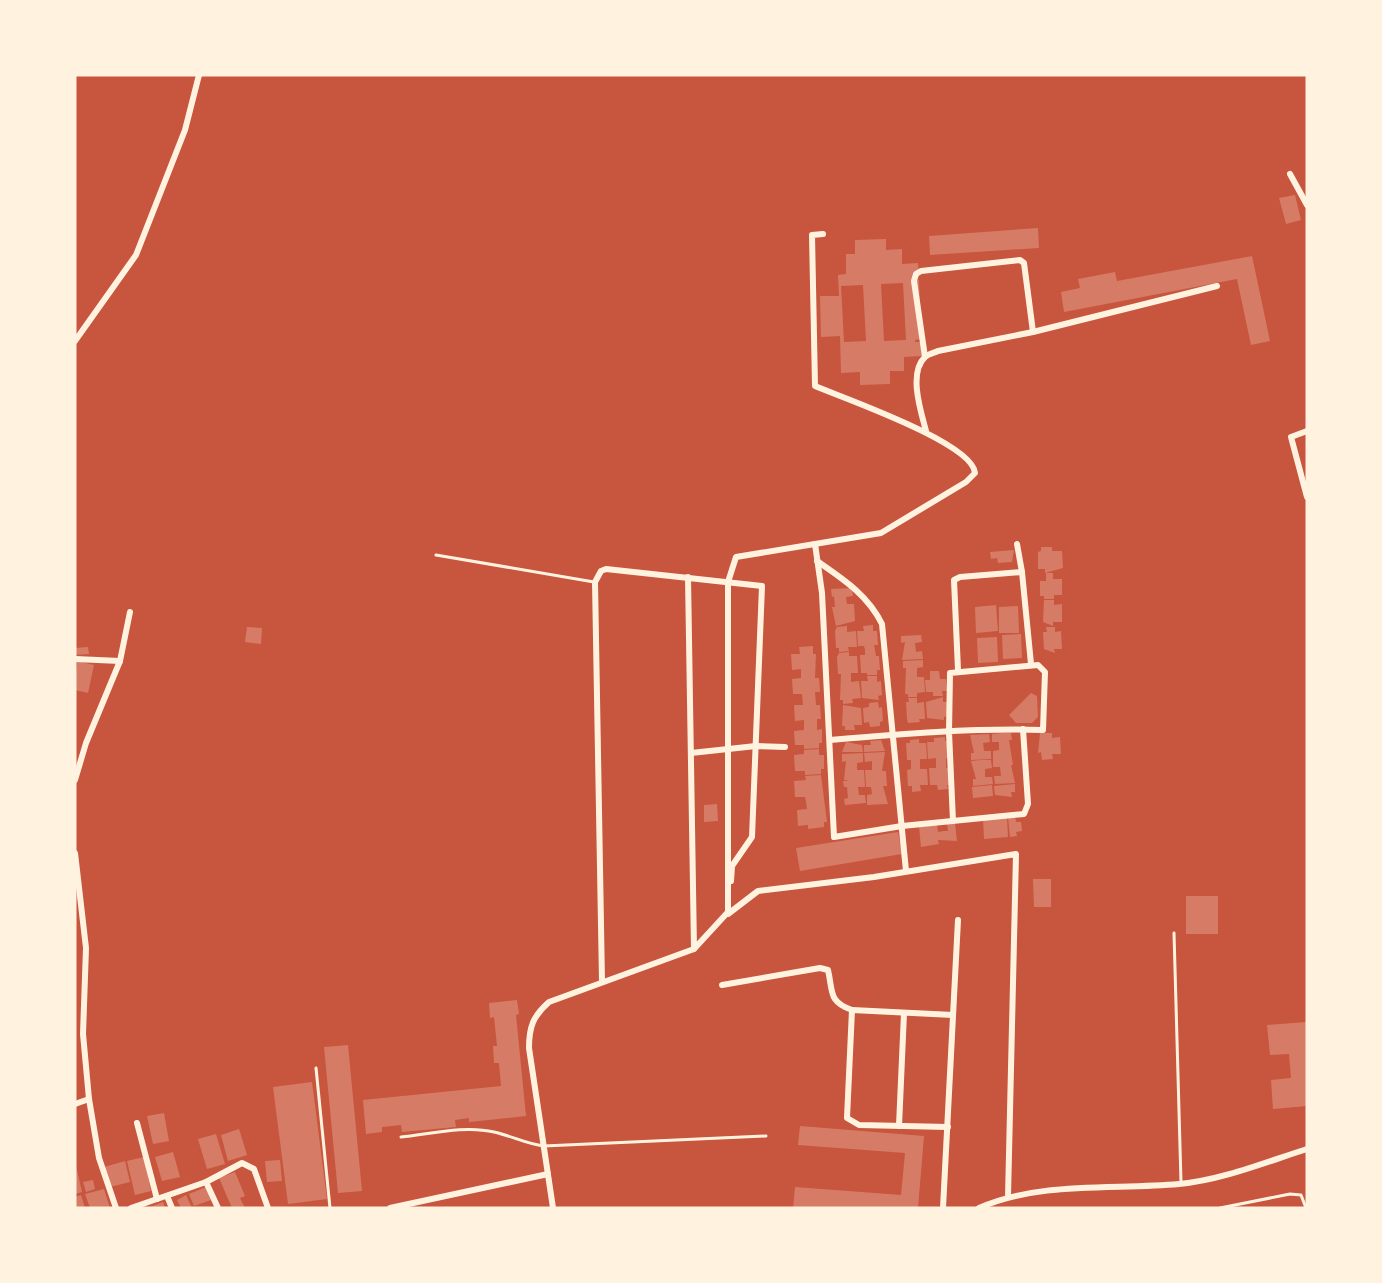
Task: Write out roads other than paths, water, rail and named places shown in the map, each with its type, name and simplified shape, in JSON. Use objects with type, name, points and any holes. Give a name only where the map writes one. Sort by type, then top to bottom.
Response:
[{"type":"street","points":[[75,341],[136,255],[185,130],[199,75]]},
{"type":"street","points":[[1290,174],[1307,205]]},
{"type":"street","points":[[728,914],[726,749],[728,582],[736,557],[881,533],[974,477],[975,468],[972,463],[926,431],[814,387],[812,235],[823,234]]},
{"type":"street","points":[[925,357],[914,281],[916,274],[921,271],[1020,260],[1024,263],[1033,332]]},
{"type":"street","points":[[926,431],[920,408],[917,371],[925,357],[938,351],[1033,332],[1217,286]]},
{"type":"street","points":[[1307,431],[1291,437],[1307,497]]},
{"type":"street","points":[[815,544],[822,593],[834,837],[902,826],[1024,814],[1028,809],[1023,729]]},
{"type":"street","points":[[1017,544],[1031,664]]},
{"type":"street","points":[[817,561],[850,584],[865,598],[882,624],[906,871]]},
{"type":"street","points":[[602,982],[596,582],[597,575],[606,569],[762,586],[752,837],[732,866],[728,914]]},
{"type":"street","points":[[958,670],[954,580],[960,577],[1022,572]]},
{"type":"street","points":[[688,577],[694,949]]},
{"type":"street","points":[[75,780],[86,743],[120,661],[130,612]]},
{"type":"street","points":[[75,658],[120,661]]},
{"type":"street","points":[[830,740],[894,735],[949,732],[1044,728],[1045,672],[1038,665],[958,670],[950,673],[949,732],[953,821]]},
{"type":"street","points":[[691,753],[756,747],[786,747]]},
{"type":"street","points":[[75,854],[86,948],[83,1034],[89,1099],[99,1158],[116,1208]]},
{"type":"street","points":[[553,1208],[529,1048],[530,1029],[537,1012],[549,1002],[694,949],[728,914],[758,891],[1016,854],[1008,1197]]},
{"type":"street","points":[[943,1208],[958,920]]},
{"type":"street","points":[[723,985],[820,968],[828,970],[837,1005],[852,1010],[953,1015]]},
{"type":"street","points":[[852,1010],[848,1118],[859,1125],[948,1127]]},
{"type":"street","points":[[899,1126],[904,1012]]},
{"type":"street","points":[[75,1104],[89,1099]]},
{"type":"street","points":[[137,1123],[157,1199]]},
{"type":"street","points":[[979,1208],[1008,1197],[1047,1191],[1181,1184],[1226,1174],[1307,1149]]},
{"type":"street","points":[[131,1208],[206,1182],[242,1163],[254,1168],[268,1208]]},
{"type":"street","points":[[390,1208],[548,1174]]},
{"type":"street","points":[[206,1182],[218,1208]]},
{"type":"street","points":[[167,1196],[172,1208]]},
{"type":"lane","points":[[436,555],[596,582]]},
{"type":"lane","points":[[1174,933],[1181,1184]]},
{"type":"lane","points":[[316,1068],[330,1208]]},
{"type":"lane","points":[[401,1137],[478,1130],[494,1132],[527,1144],[544,1146],[766,1136]]},
{"type":"lane","points":[[1220,1208],[1290,1194],[1301,1194],[1306,1208]]}]
